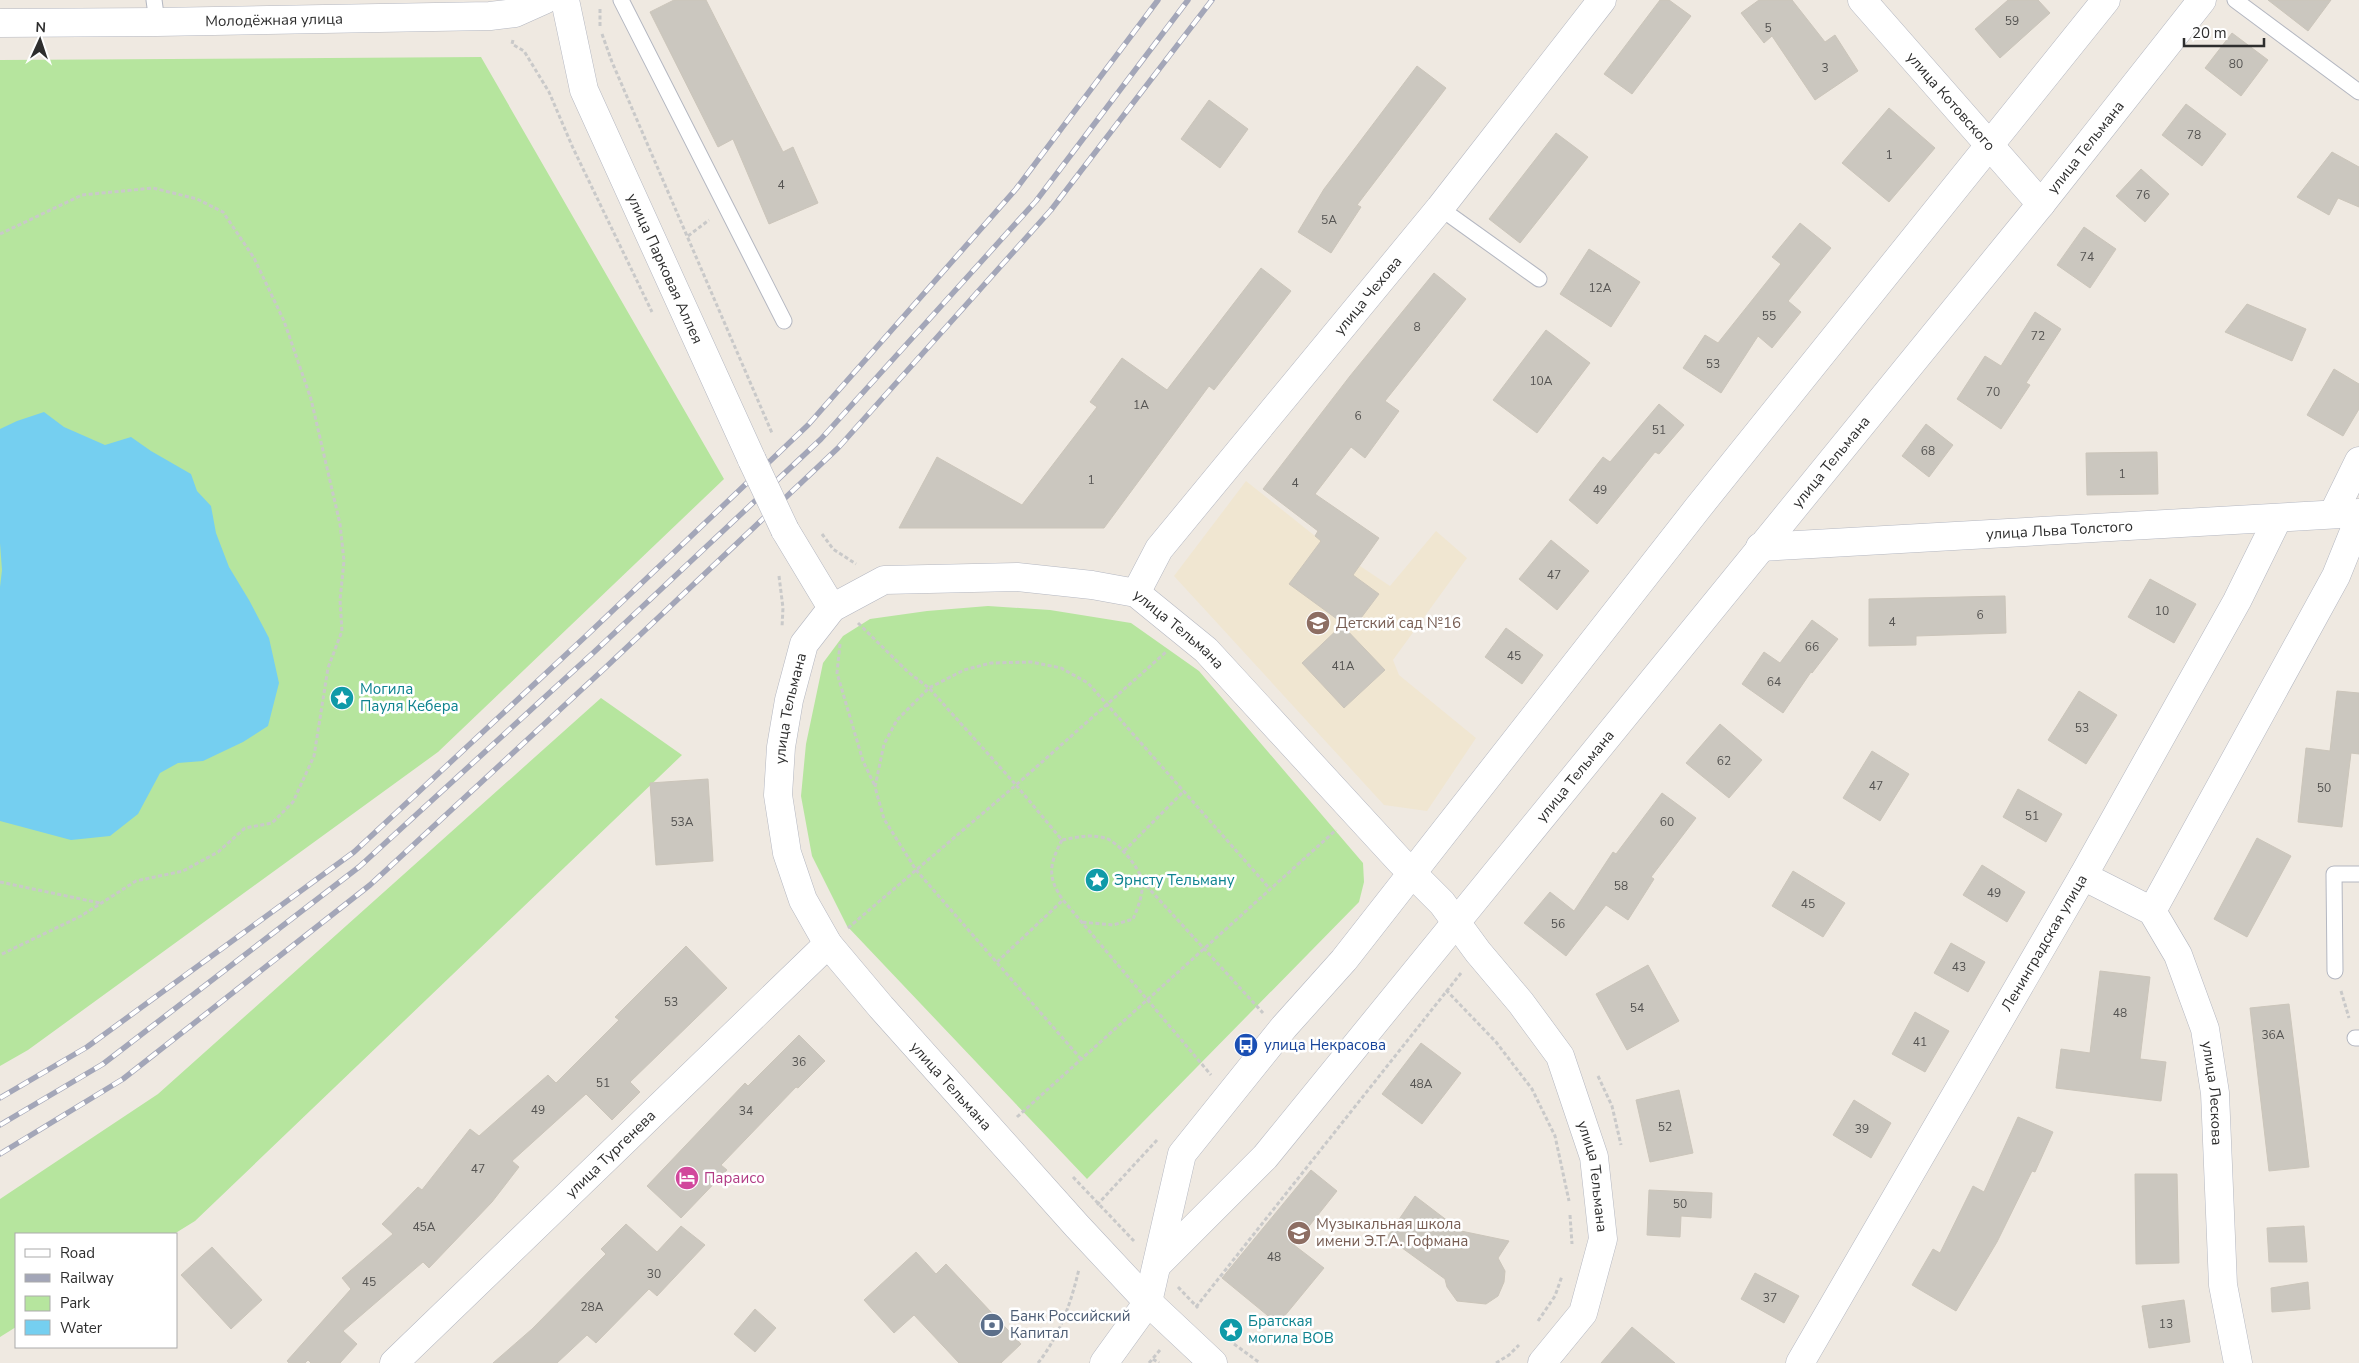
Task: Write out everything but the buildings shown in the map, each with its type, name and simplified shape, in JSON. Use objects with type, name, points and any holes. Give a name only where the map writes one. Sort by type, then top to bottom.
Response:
[{"type":"street","name":"Молодёжная улица","points":[[0,23],[156,11],[490,16],[515,13],[544,0]]},
{"type":"street","name":"улица Парковая Аллея","points":[[565,0],[584,90],[785,530],[842,612]]},
{"type":"street","name":"улица Чехова","points":[[1136,593],[1159,549],[1440,208],[1602,0]]},
{"type":"street","name":"улица Котовского","points":[[1862,0],[2041,204]]},
{"type":"street","points":[[1104,1363],[1148,1302],[1182,1154],[1284,1027],[1344,960],[1697,509],[2106,0]]},
{"type":"street","name":"улица Тельмана","points":[[1157,1265],[1265,1157],[2041,204],[2202,0]]},
{"type":"street","points":[[2083,876],[2152,911],[2336,576],[2350,515],[2359,462]]},
{"type":"street","name":"улица Льва Толстого","points":[[1760,547],[2350,515]]},
{"type":"street","name":"Ленинградская улица","points":[[1800,1363],[2083,876],[2237,601],[2278,518]]},
{"type":"street","name":"улица Тельмана","points":[[1214,1363],[1148,1302],[907,1037],[828,944],[803,900],[786,853],[778,795],[781,747],[789,700],[804,644],[884,580],[1017,578],[1092,585],[1136,593],[1206,650],[1442,903],[1560,1056],[1594,1157],[1603,1239],[1583,1313],[1542,1363]]},
{"type":"street","name":"улица Лескова","points":[[2152,911],[2178,955],[2205,1029],[2215,1093],[2223,1285],[2238,1363]]},
{"type":"street","name":"улица Тургенева","points":[[394,1363],[828,944]]},
{"type":"lane","points":[[622,0],[784,321]]},
{"type":"lane","points":[[2235,0],[2358,90]]},
{"type":"lane","points":[[1440,208],[1539,279]]},
{"type":"lane","points":[[2335,971],[2334,874],[2359,874]]},
{"type":"path","points":[[600,0],[600,28],[612,62],[771,427],[772,437]]},
{"type":"path","points":[[512,44],[524,51],[549,92],[573,148],[654,316]]},
{"type":"path","points":[[0,234],[82,194],[153,188],[197,199],[223,212],[254,258],[284,321],[310,399],[340,524],[344,560],[340,600],[342,631],[328,668],[314,756],[293,802],[272,823],[245,828],[218,852],[183,871],[136,881],[82,916],[0,955]]},
{"type":"path","points":[[688,236],[726,207]]},
{"type":"path","points":[[819,530],[832,549],[853,564],[860,566]]},
{"type":"path","points":[[842,612],[929,688],[1016,785],[1062,840]]},
{"type":"path","points":[[840,640],[837,673],[884,819],[916,870],[1081,1059]]},
{"type":"path","points":[[868,911],[1016,785],[1167,652]]},
{"type":"path","points":[[875,787],[884,744],[897,720],[929,688],[964,670],[991,664],[1031,662],[1061,668],[1088,683],[1107,703],[1270,889]]},
{"type":"path","points":[[1124,851],[1184,791]]},
{"type":"path","points":[[1017,1117],[1340,825]]},
{"type":"path","points":[[1062,840],[1084,836],[1106,838],[1124,851],[1142,880],[1268,1018]]},
{"type":"path","points":[[1062,840],[1055,853],[1051,870],[1054,886],[1081,922],[1214,1079]]},
{"type":"path","points":[[1081,922],[1113,925],[1133,919],[1140,905],[1142,880]]},
{"type":"path","points":[[0,882],[100,903]]},
{"type":"path","points":[[997,962],[1063,900]]},
{"type":"path","points":[[2335,971],[2357,1038]]},
{"type":"path","points":[[1149,1363],[1197,1307],[1446,990],[1496,1042],[1532,1089],[1555,1136],[1570,1204]]},
{"type":"path","points":[[1010,1110],[1024,1124]]},
{"type":"path","points":[[1071,1175],[1203,1314]]},
{"type":"path","points":[[1570,1212],[1572,1247]]},
{"type":"path","points":[[1536,1326],[1554,1296],[1564,1273]]},
{"type":"path","points":[[1229,1340],[1260,1363]]},
{"type":"path","points":[[1496,1363],[1509,1355],[1521,1343]]},
{"type":"path","points":[[1153,1359],[1159,1363]]},
{"type":"shaded area","name":"Детский сад №16","points":[[1246,481],[1315,536],[1390,586],[1436,531],[1467,558],[1393,660],[1399,675],[1476,738],[1427,811],[1384,805],[1174,576]]},
{"type":"green space","points":[[481,57],[724,479],[438,752],[28,1050],[0,1066],[0,60]]},
{"type":"green space","points":[[988,606],[1050,610],[1131,623],[1199,671],[1363,863],[1364,882],[1359,902],[1087,1179],[847,926],[812,856],[801,796],[806,744],[823,663],[843,636],[870,619],[927,611]]},
{"type":"green space","points":[[601,698],[682,755],[195,1221],[176,1233],[15,1233],[15,1328],[0,1337],[0,1199],[158,1094]]},
{"type":"water","points":[[44,412],[64,427],[105,445],[131,437],[191,474],[197,491],[211,506],[216,533],[229,567],[269,638],[279,683],[268,726],[243,742],[203,761],[178,763],[160,773],[138,814],[110,836],[71,840],[0,821],[0,587],[2,570],[0,543],[0,429]]},
{"type":"railway","points":[[0,1098],[87,1047],[354,852],[586,636],[808,425],[1016,189],[1158,0]]},
{"type":"railway","points":[[0,1125],[103,1064],[359,867],[592,654],[821,439],[1036,201],[1188,0]]},
{"type":"railway","points":[[0,1154],[123,1079],[370,885],[605,668],[838,448],[1051,210],[1212,0]]},
{"type":"place","name":"Детский сад №16","points":[[1318,623]]},
{"type":"place","name":"Могила Пауля Кебера","points":[[342,698]]},
{"type":"place","name":"Эрнсту Тельману","points":[[1097,880]]},
{"type":"place","name":"улица Некрасова","points":[[1246,1045]]},
{"type":"place","name":"Параисо","points":[[687,1178]]},
{"type":"place","name":"Музыкальная школа имени Э.Т.А. Гофмана","points":[[1299,1233]]},
{"type":"place","name":"Банк Российский Капитал","points":[[992,1325]]},
{"type":"place","name":"Братская могила ВОВ","points":[[1231,1330]]}]
